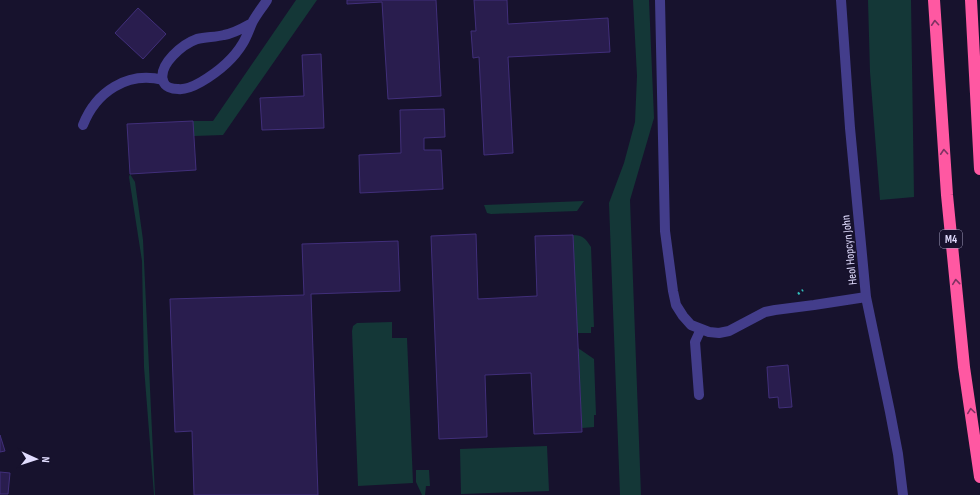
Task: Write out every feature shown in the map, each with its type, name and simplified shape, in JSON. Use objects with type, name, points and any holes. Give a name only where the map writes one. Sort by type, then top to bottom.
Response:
[{"type":"highway","name":"M4","points":[[934,0],[948,203],[964,367],[980,477]]},
{"type":"highway","points":[[971,0],[980,169]]},
{"type":"street","points":[[252,23],[224,36],[196,40],[183,46],[167,63],[163,72],[162,80],[165,86],[171,89],[179,90],[187,88],[210,76],[228,62],[238,51],[252,23],[267,0]]},
{"type":"street","points":[[660,0],[665,231],[672,291],[676,305],[683,316],[691,325],[709,332],[729,332],[765,312],[866,297]]},
{"type":"street","name":"Heol Hopcyn John","points":[[841,0],[850,128],[866,297],[898,454],[903,495]]},
{"type":"street","points":[[83,125],[87,113],[97,100],[112,88],[129,80],[143,77],[162,80]]},
{"type":"street","points":[[699,395],[695,342],[701,329]]},
{"type":"path","points":[[796,296],[803,290]]},
{"type":"green space","points":[[296,0],[317,0],[223,135],[194,136],[193,121],[213,121]]},
{"type":"green space","points":[[633,0],[649,0],[654,118],[630,200],[641,495],[620,495],[609,203],[624,163],[635,122],[637,76]]},
{"type":"green space","points":[[868,0],[911,0],[914,197],[880,200],[870,72]]},
{"type":"green space","points":[[130,174],[135,182],[143,240],[155,495],[144,367],[142,261],[129,177]]},
{"type":"green space","points":[[584,201],[577,211],[491,214],[487,213],[484,205]]},
{"type":"green space","points":[[573,235],[584,238],[591,247],[594,327],[591,327],[591,333],[577,333]]},
{"type":"green space","points":[[392,322],[392,338],[407,338],[413,483],[358,486],[353,326],[357,323]]},
{"type":"green space","points":[[578,348],[594,359],[596,415],[594,415],[594,427],[582,428]]},
{"type":"green space","points":[[547,446],[549,491],[461,494],[460,449]]},
{"type":"green space","points":[[416,470],[429,470],[430,486],[426,486],[425,495],[422,495],[416,482]]},
{"type":"building","points":[[347,0],[436,0],[441,96],[388,99],[382,2],[347,4]]},
{"type":"building","points":[[474,0],[507,0],[508,24],[608,18],[610,52],[508,57],[513,153],[484,155],[479,57],[473,58],[471,31],[476,31]]},
{"type":"building","points":[[138,8],[166,34],[143,59],[115,33]]},
{"type":"building","points":[[321,54],[324,128],[262,130],[260,98],[304,96],[302,55]]},
{"type":"building","points":[[444,109],[445,137],[424,138],[424,150],[441,150],[443,189],[360,193],[359,155],[401,153],[400,110]]},
{"type":"building","points":[[193,121],[196,170],[130,174],[127,124]]},
{"type":"building","points":[[476,234],[478,299],[537,296],[535,236],[573,235],[582,432],[534,434],[531,373],[485,375],[487,437],[439,439],[431,236]]},
{"type":"building","points":[[398,241],[400,291],[311,294],[318,495],[194,495],[192,431],[175,432],[170,299],[304,295],[302,244]]},
{"type":"building","points":[[788,365],[792,407],[779,408],[778,397],[769,398],[767,367]]},
{"type":"building","points":[[0,435],[5,451],[0,452]]},
{"type":"building","points":[[0,472],[10,473],[8,494],[0,494]]}]
